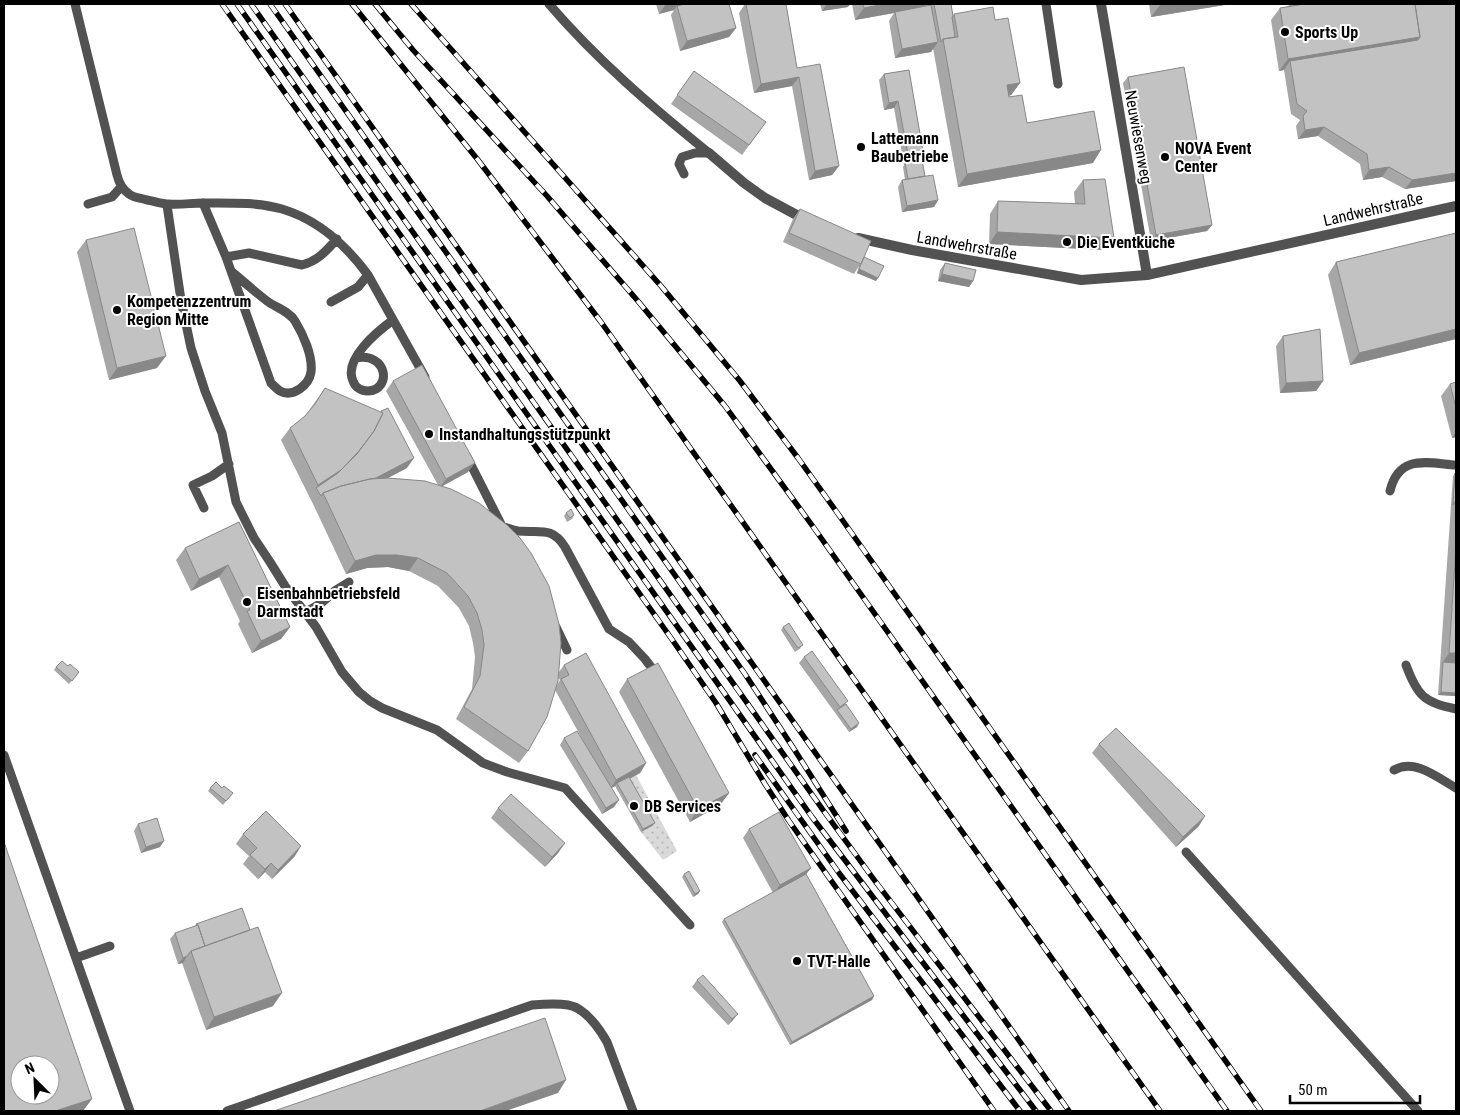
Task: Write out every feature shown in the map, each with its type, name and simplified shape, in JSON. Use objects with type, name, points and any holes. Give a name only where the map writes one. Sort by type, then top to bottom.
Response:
[{"type":"street","name":"Neuwiesenweg","points":[[1101,4],[1147,275]]},
{"type":"street","points":[[709,153],[765,198],[817,226]]},
{"type":"street","name":"Landwehrstraße","points":[[852,236],[912,250],[1081,280],[1147,275],[1456,206]]},
{"type":"lane","points":[[75,4],[121,187],[133,196],[167,204],[266,205],[308,219],[325,229],[337,239],[368,275],[428,382]]},
{"type":"lane","points":[[549,4],[562,20],[614,71],[660,113],[709,153]]},
{"type":"lane","points":[[1046,4],[1058,84]]},
{"type":"lane","points":[[684,174],[679,164],[682,157],[696,153],[709,153]]},
{"type":"lane","points":[[88,204],[112,197],[121,187]]},
{"type":"lane","points":[[203,203],[226,257],[231,271],[272,383],[279,391],[286,393],[295,392],[302,388],[307,381],[311,373],[311,361],[308,349],[294,319],[268,302],[231,271]]},
{"type":"lane","points":[[167,204],[190,348],[222,433],[234,496],[241,514],[280,578],[306,612],[342,672],[359,692],[370,701],[382,708],[437,730],[483,763],[507,772],[565,788],[690,925]]},
{"type":"lane","points":[[226,257],[249,253],[302,265],[318,259],[337,239]]},
{"type":"lane","points":[[331,302],[358,287],[368,275]]},
{"type":"lane","points":[[356,358],[369,340],[393,320]]},
{"type":"lane","points":[[465,452],[507,536]]},
{"type":"lane","points":[[1390,491],[1392,482],[1400,470],[1409,465],[1422,463],[1456,465]]},
{"type":"lane","points":[[204,508],[193,485],[212,476],[229,464]]},
{"type":"lane","points":[[502,526],[517,531],[552,533],[557,537],[565,547],[609,629],[629,642],[646,659],[662,680]]},
{"type":"lane","points":[[306,612],[349,582]]},
{"type":"lane","points":[[553,620],[567,650]]},
{"type":"lane","points":[[1406,665],[1420,694],[1433,703],[1456,709]]},
{"type":"lane","points":[[4,755],[130,1111]]},
{"type":"lane","points":[[1394,770],[1402,766],[1415,766],[1456,788]]},
{"type":"lane","points":[[1186,852],[1418,1111]]},
{"type":"lane","points":[[76,958],[110,946]]},
{"type":"lane","points":[[227,1111],[532,1005],[549,1004],[570,1005],[587,1016],[602,1032],[633,1111]]},
{"type":"shaded area","points":[[636,775],[677,851],[663,860],[641,832],[652,826],[626,780]]},
{"type":"building","points":[[685,4],[729,4],[736,28],[687,41],[677,6]]},
{"type":"building","points":[[746,4],[786,4],[797,68],[820,64],[839,166],[815,171],[799,77],[761,84]]},
{"type":"building","points":[[863,4],[884,4],[864,8]]},
{"type":"building","points":[[934,4],[951,4],[955,37],[943,39],[941,42]]},
{"type":"building","points":[[1299,4],[1415,4],[1420,37],[1288,59],[1280,8]]},
{"type":"building","points":[[1415,4],[1456,4],[1456,173],[1412,180],[1389,167],[1369,170],[1367,154],[1324,127],[1305,130],[1303,116],[1307,111],[1297,104],[1290,61],[1418,40],[1420,37]]},
{"type":"building","points":[[931,5],[938,42],[902,49],[895,12]]},
{"type":"building","points":[[993,7],[995,20],[1008,18],[1020,83],[1007,85],[1009,97],[1022,95],[1027,123],[1094,111],[1101,150],[967,174],[943,39],[958,37],[954,14]]},
{"type":"building","name":"NOVA Event Center","points":[[1184,67],[1212,225],[1156,235],[1128,77]]},
{"type":"building","points":[[909,70],[924,157],[909,160],[898,101],[889,103],[884,74]]},
{"type":"building","points":[[694,71],[766,122],[749,145],[677,95]]},
{"type":"building","points":[[922,160],[925,176],[908,179],[905,163]]},
{"type":"building","points":[[933,175],[938,200],[907,206],[902,180]]},
{"type":"building","points":[[1105,179],[1114,238],[997,232],[998,201],[1085,204],[1083,180]]},
{"type":"building","points":[[800,209],[871,241],[861,264],[789,233]]},
{"type":"building","name":"Kompetenzzentrum Region Mitte","points":[[134,228],[166,356],[117,368],[86,240]]},
{"type":"building","points":[[1456,233],[1456,329],[1359,353],[1336,262]]},
{"type":"building","points":[[864,257],[884,266],[878,278],[859,269]]},
{"type":"building","points":[[945,263],[976,270],[973,281],[942,274]]},
{"type":"building","points":[[1320,329],[1323,381],[1286,383],[1283,336]]},
{"type":"building","name":"Instandhaltungsstützpunkt","points":[[422,365],[475,463],[446,479],[393,381]]},
{"type":"building","points":[[1456,382],[1456,408],[1450,384]]},
{"type":"building","points":[[325,388],[383,413],[374,431],[359,451],[341,470],[318,485],[290,428],[305,416]]},
{"type":"building","points":[[388,408],[414,458],[376,478],[341,486],[323,493],[321,496],[316,488],[338,473],[357,454],[374,431],[383,413],[381,411]]},
{"type":"building","points":[[1455,473],[1456,500],[1453,505]]},
{"type":"building","points":[[388,478],[425,481],[451,489],[479,503],[520,538],[531,553],[549,586],[559,624],[561,643],[558,681],[547,717],[528,751],[464,707],[480,676],[484,645],[477,613],[468,596],[447,573],[418,558],[376,555],[355,561],[323,493],[341,486],[370,479]]},
{"type":"building","points":[[571,509],[574,515],[570,518],[566,513]]},
{"type":"building","points":[[239,522],[290,627],[261,641],[247,611],[250,610],[228,565],[199,579],[185,548]]},
{"type":"building","points":[[1456,547],[1456,653],[1449,653]]},
{"type":"building","points":[[789,623],[803,645],[798,648],[783,627]]},
{"type":"building","points":[[812,651],[848,701],[840,707],[804,657]]},
{"type":"building","points":[[586,653],[646,763],[616,780],[561,679],[569,675],[564,665]]},
{"type":"building","points":[[62,661],[68,666],[70,664],[79,672],[72,681],[56,667]]},
{"type":"building","points":[[1443,662],[1456,663],[1456,693],[1441,692]]},
{"type":"building","points":[[658,663],[729,793],[698,809],[627,679]]},
{"type":"building","points":[[846,704],[859,723],[851,729],[837,710]]},
{"type":"building","points":[[1116,728],[1205,816],[1183,837],[1099,744]]},
{"type":"building","points":[[577,731],[619,800],[606,808],[564,738]]},
{"type":"building","name":"DB Services","points":[[629,777],[655,823],[643,829],[617,783]]},
{"type":"building","points":[[216,782],[222,788],[224,786],[233,793],[226,801],[210,788]]},
{"type":"building","points":[[511,794],[565,843],[552,857],[498,808]]},
{"type":"building","points":[[266,811],[301,846],[278,870],[271,863],[265,869],[250,855],[257,848],[243,834]]},
{"type":"building","points":[[779,812],[811,868],[780,885],[749,829]]},
{"type":"building","points":[[157,818],[164,841],[146,847],[138,824]]},
{"type":"building","points":[[4,842],[92,1099],[55,1111],[4,1111]]},
{"type":"building","points":[[689,871],[700,891],[695,894],[684,874]]},
{"type":"building","name":"TVT-Halle","points":[[806,874],[874,996],[792,1042],[724,919]]},
{"type":"building","points":[[242,908],[250,930],[205,946],[196,924]]},
{"type":"building","points":[[198,925],[205,946],[191,951],[183,958],[175,933]]},
{"type":"building","points":[[258,927],[282,993],[214,1017],[191,951]]},
{"type":"building","points":[[703,975],[738,1014],[732,1019],[697,980]]},
{"type":"building","points":[[545,1018],[566,1080],[480,1111],[274,1111]]},
{"type":"railway","points":[[222,4],[671,638],[716,703],[789,821],[994,1111]]},
{"type":"railway","points":[[237,4],[812,817],[1036,1111]]},
{"type":"railway","points":[[251,4],[823,810],[1051,1111]]},
{"type":"railway","points":[[270,4],[745,674],[846,831]]},
{"type":"railway","points":[[285,4],[1069,1111]]},
{"type":"railway","points":[[352,4],[478,160],[601,322],[1160,1111]]},
{"type":"railway","points":[[375,4],[413,50],[547,196],[725,406],[814,528],[1227,1111]]},
{"type":"railway","points":[[411,4],[661,286],[740,381],[836,511],[1261,1111]]},
{"type":"railway","points":[[755,755],[839,873],[1020,1111]]},
{"type":"place","name":"Sports Up","points":[[1285,32]]},
{"type":"place","name":"Lattemann Baubetriebe","points":[[861,147]]},
{"type":"place","name":"NOVA Event Center","points":[[1165,157]]},
{"type":"place","name":"Die Eventküche","points":[[1067,242]]},
{"type":"place","name":"Kompetenzzentrum Region Mitte","points":[[117,310]]},
{"type":"place","name":"Instandhaltungsstützpunkt","points":[[429,434]]},
{"type":"place","name":"Eisenbahnbetriebsfeld Darmstadt","points":[[247,602]]},
{"type":"place","name":"DB Services","points":[[634,806]]},
{"type":"place","name":"TVT-Halle","points":[[797,961]]}]
